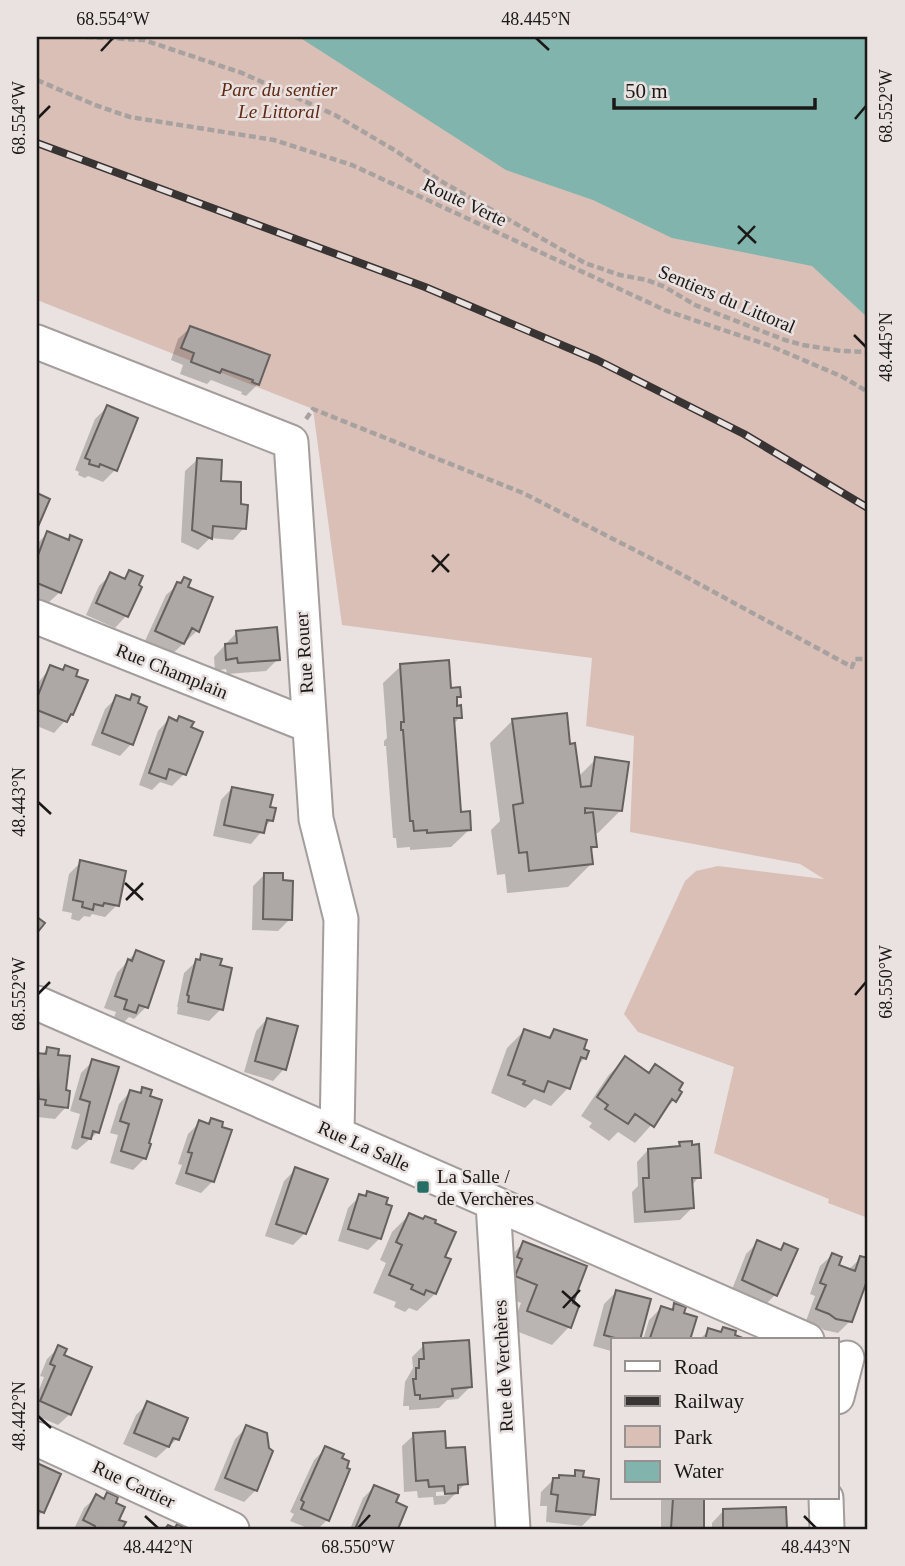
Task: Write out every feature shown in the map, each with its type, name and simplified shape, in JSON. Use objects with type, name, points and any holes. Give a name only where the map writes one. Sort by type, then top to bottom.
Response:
[{"type":"street","points":[[37,342],[291,442]]},
{"type":"street","name":"Rue Rouer","points":[[291,442],[316,819],[341,919],[337,1134]]},
{"type":"street","name":"Rue Champlain","points":[[37,617],[308,725]]},
{"type":"street","name":"Rue La Salle","points":[[37,1003],[802,1338]]},
{"type":"street","name":"Rue de Verchères","points":[[493,1203],[513,1529]]},
{"type":"street","points":[[838,1394],[851,1359]]},
{"type":"street","name":"Rue Cartier","points":[[37,1439],[232,1529]]},
{"type":"street","points":[[826,1500],[827,1529]]},
{"type":"path","name":"Sentiers du Littoral","points":[[86,37],[144,40],[242,73],[335,115],[396,150],[439,180],[585,263],[620,275],[647,280],[665,287],[695,305],[794,342],[841,351],[868,352]]},
{"type":"path","name":"Route Verte","points":[[37,80],[130,117],[274,140],[352,165],[667,311],[768,345],[843,377],[868,392]]},
{"type":"path","points":[[291,442],[313,409],[523,493],[666,566],[852,667],[855,659],[868,659]]},
{"type":"green space","name":"Parc du sentier Le Littoral","points":[[37,37],[569,37],[868,318],[868,1218],[828,1203],[829,1199],[714,1153],[734,1067],[638,1032],[624,1014],[685,881],[696,871],[718,866],[824,879],[800,864],[630,832],[634,736],[586,726],[592,658],[342,625],[313,409],[37,300]]},
{"type":"water","points":[[299,37],[868,37],[868,318],[812,266],[672,238],[593,200],[506,170]]},
{"type":"building","points":[[190,326],[270,355],[259,385],[252,382],[253,380],[222,369],[220,373],[191,362],[194,353],[181,348]]},
{"type":"building","points":[[107,405],[138,418],[117,471],[100,464],[99,467],[89,464],[90,460],[85,458]]},
{"type":"building","points":[[197,458],[222,460],[221,481],[241,482],[241,504],[248,505],[246,529],[213,526],[212,539],[192,530]]},
{"type":"building","points":[[37,493],[50,499],[37,529]]},
{"type":"building","points":[[47,531],[69,540],[70,535],[82,540],[61,593],[37,583],[37,558]]},
{"type":"building","points":[[129,570],[143,576],[139,585],[142,587],[128,617],[96,603],[110,572],[125,579]]},
{"type":"building","points":[[184,577],[191,580],[188,587],[213,597],[199,632],[192,628],[184,644],[155,631],[177,582],[181,583]]},
{"type":"building","points":[[277,627],[280,660],[238,663],[237,658],[226,660],[225,644],[237,643],[236,631]]},
{"type":"building","points":[[449,660],[451,688],[460,687],[461,697],[457,697],[457,706],[461,705],[462,718],[454,718],[461,812],[470,811],[471,830],[427,833],[427,830],[414,831],[413,821],[410,821],[401,730],[401,722],[404,722],[400,664]]},
{"type":"building","points":[[50,665],[63,670],[65,665],[78,670],[76,676],[88,680],[73,715],[71,714],[67,722],[37,710],[37,698]]},
{"type":"building","points":[[132,694],[140,697],[138,703],[147,707],[133,745],[102,733],[116,695],[130,700]]},
{"type":"building","points":[[567,713],[570,744],[575,743],[581,787],[591,786],[595,757],[629,762],[622,811],[585,808],[585,813],[593,812],[597,847],[591,847],[593,864],[529,871],[527,852],[519,853],[513,805],[523,803],[512,719]]},
{"type":"building","points":[[179,716],[194,722],[191,727],[203,732],[186,775],[169,769],[166,779],[149,773],[169,717],[177,721]]},
{"type":"building","points":[[232,787],[273,795],[270,807],[276,808],[273,821],[267,820],[264,833],[224,825]]},
{"type":"building","points":[[80,860],[126,871],[119,906],[94,904],[93,910],[82,907],[83,902],[73,900]]},
{"type":"building","points":[[264,873],[283,873],[283,880],[293,881],[292,920],[263,919]]},
{"type":"building","points":[[37,917],[45,923],[37,933]]},
{"type":"building","points":[[136,950],[164,961],[148,1008],[139,1005],[136,1013],[124,1009],[127,1000],[115,996],[128,959],[132,961]]},
{"type":"building","points":[[201,954],[222,959],[220,965],[232,968],[223,1010],[188,1002],[187,995],[196,959],[200,960]]},
{"type":"building","points":[[267,1018],[298,1026],[286,1070],[255,1061]]},
{"type":"building","points":[[524,1029],[550,1038],[554,1029],[587,1040],[584,1049],[589,1051],[586,1059],[581,1057],[570,1089],[548,1081],[544,1092],[508,1075]]},
{"type":"building","points":[[47,1047],[59,1049],[58,1055],[70,1056],[66,1090],[70,1091],[68,1108],[45,1105],[46,1100],[39,1099],[37,1053],[46,1054]]},
{"type":"building","points":[[625,1056],[649,1073],[655,1064],[683,1083],[679,1090],[682,1092],[676,1102],[672,1099],[654,1127],[635,1114],[628,1124],[605,1109],[608,1105],[597,1097]]},
{"type":"building","points":[[92,1059],[119,1067],[99,1133],[93,1131],[91,1139],[82,1137],[90,1102],[80,1099]]},
{"type":"building","points":[[142,1087],[152,1090],[150,1096],[162,1100],[146,1159],[121,1151],[129,1124],[120,1121],[130,1090],[141,1093]]},
{"type":"building","points":[[211,1118],[223,1122],[222,1127],[232,1130],[214,1182],[186,1173],[192,1153],[188,1152],[199,1120],[209,1124]]},
{"type":"building","points":[[692,1141],[692,1145],[699,1144],[701,1178],[692,1178],[694,1208],[645,1212],[643,1178],[649,1178],[648,1149],[680,1146],[679,1142]]},
{"type":"building","points":[[295,1167],[328,1179],[306,1234],[276,1224]]},
{"type":"building","points":[[367,1191],[388,1198],[386,1204],[392,1206],[381,1239],[348,1229],[359,1194],[366,1196]]},
{"type":"building","points":[[409,1213],[423,1219],[425,1216],[436,1220],[435,1223],[456,1232],[445,1257],[451,1259],[436,1294],[426,1290],[424,1295],[411,1289],[413,1285],[389,1275],[402,1245],[396,1242]]},
{"type":"building","points":[[757,1240],[781,1250],[784,1243],[798,1249],[777,1296],[742,1280]]},
{"type":"building","points":[[523,1241],[587,1266],[573,1303],[579,1306],[571,1328],[527,1311],[537,1285],[515,1276],[522,1259],[517,1257]]},
{"type":"building","points":[[832,1253],[842,1257],[839,1265],[855,1271],[860,1256],[868,1258],[868,1278],[852,1322],[836,1319],[816,1309],[826,1285],[820,1283]]},
{"type":"building","points":[[616,1290],[651,1299],[641,1338],[615,1338],[604,1335]]},
{"type":"building","points":[[674,1303],[686,1307],[684,1313],[697,1317],[691,1338],[650,1338],[661,1306],[673,1310]]},
{"type":"building","points":[[723,1327],[736,1331],[735,1335],[743,1338],[706,1338],[708,1328],[721,1332]]},
{"type":"building","points":[[469,1340],[472,1387],[452,1389],[453,1396],[420,1399],[420,1395],[415,1395],[413,1379],[416,1379],[419,1359],[424,1359],[423,1343]]},
{"type":"building","points":[[58,1345],[67,1349],[64,1355],[92,1367],[71,1415],[40,1401],[55,1366],[50,1364]]},
{"type":"building","points":[[147,1401],[188,1418],[179,1440],[173,1438],[169,1447],[134,1433]]},
{"type":"building","points":[[246,1425],[267,1433],[269,1448],[273,1451],[257,1491],[225,1478]]},
{"type":"building","points":[[445,1431],[446,1448],[465,1447],[468,1484],[458,1485],[458,1493],[445,1494],[444,1486],[429,1487],[428,1480],[416,1481],[413,1433]]},
{"type":"building","points":[[325,1446],[344,1454],[342,1458],[349,1461],[347,1468],[350,1469],[329,1521],[301,1509],[304,1502],[301,1500]]},
{"type":"building","points":[[37,1463],[61,1474],[44,1513],[37,1510]]},
{"type":"building","points":[[575,1470],[584,1471],[583,1477],[599,1479],[595,1515],[556,1511],[558,1495],[551,1494],[553,1478],[559,1478],[559,1475],[575,1476]]},
{"type":"building","points":[[374,1485],[399,1495],[396,1502],[407,1507],[398,1529],[355,1529]]},
{"type":"building","points":[[107,1492],[118,1497],[116,1503],[125,1507],[119,1520],[126,1522],[122,1529],[94,1529],[95,1526],[83,1520],[96,1494],[104,1499]]},
{"type":"building","points":[[673,1500],[704,1500],[704,1529],[671,1529]]},
{"type":"building","points":[[786,1507],[787,1529],[723,1529],[723,1509]]},
{"type":"building","points":[[177,1524],[189,1529],[165,1529],[168,1525],[175,1528]]},
{"type":"railway","points":[[37,143],[425,287],[597,360],[744,434],[868,508]]},
{"type":"place","name":"La Salle / de Verchères","points":[[423,1187]]}]
